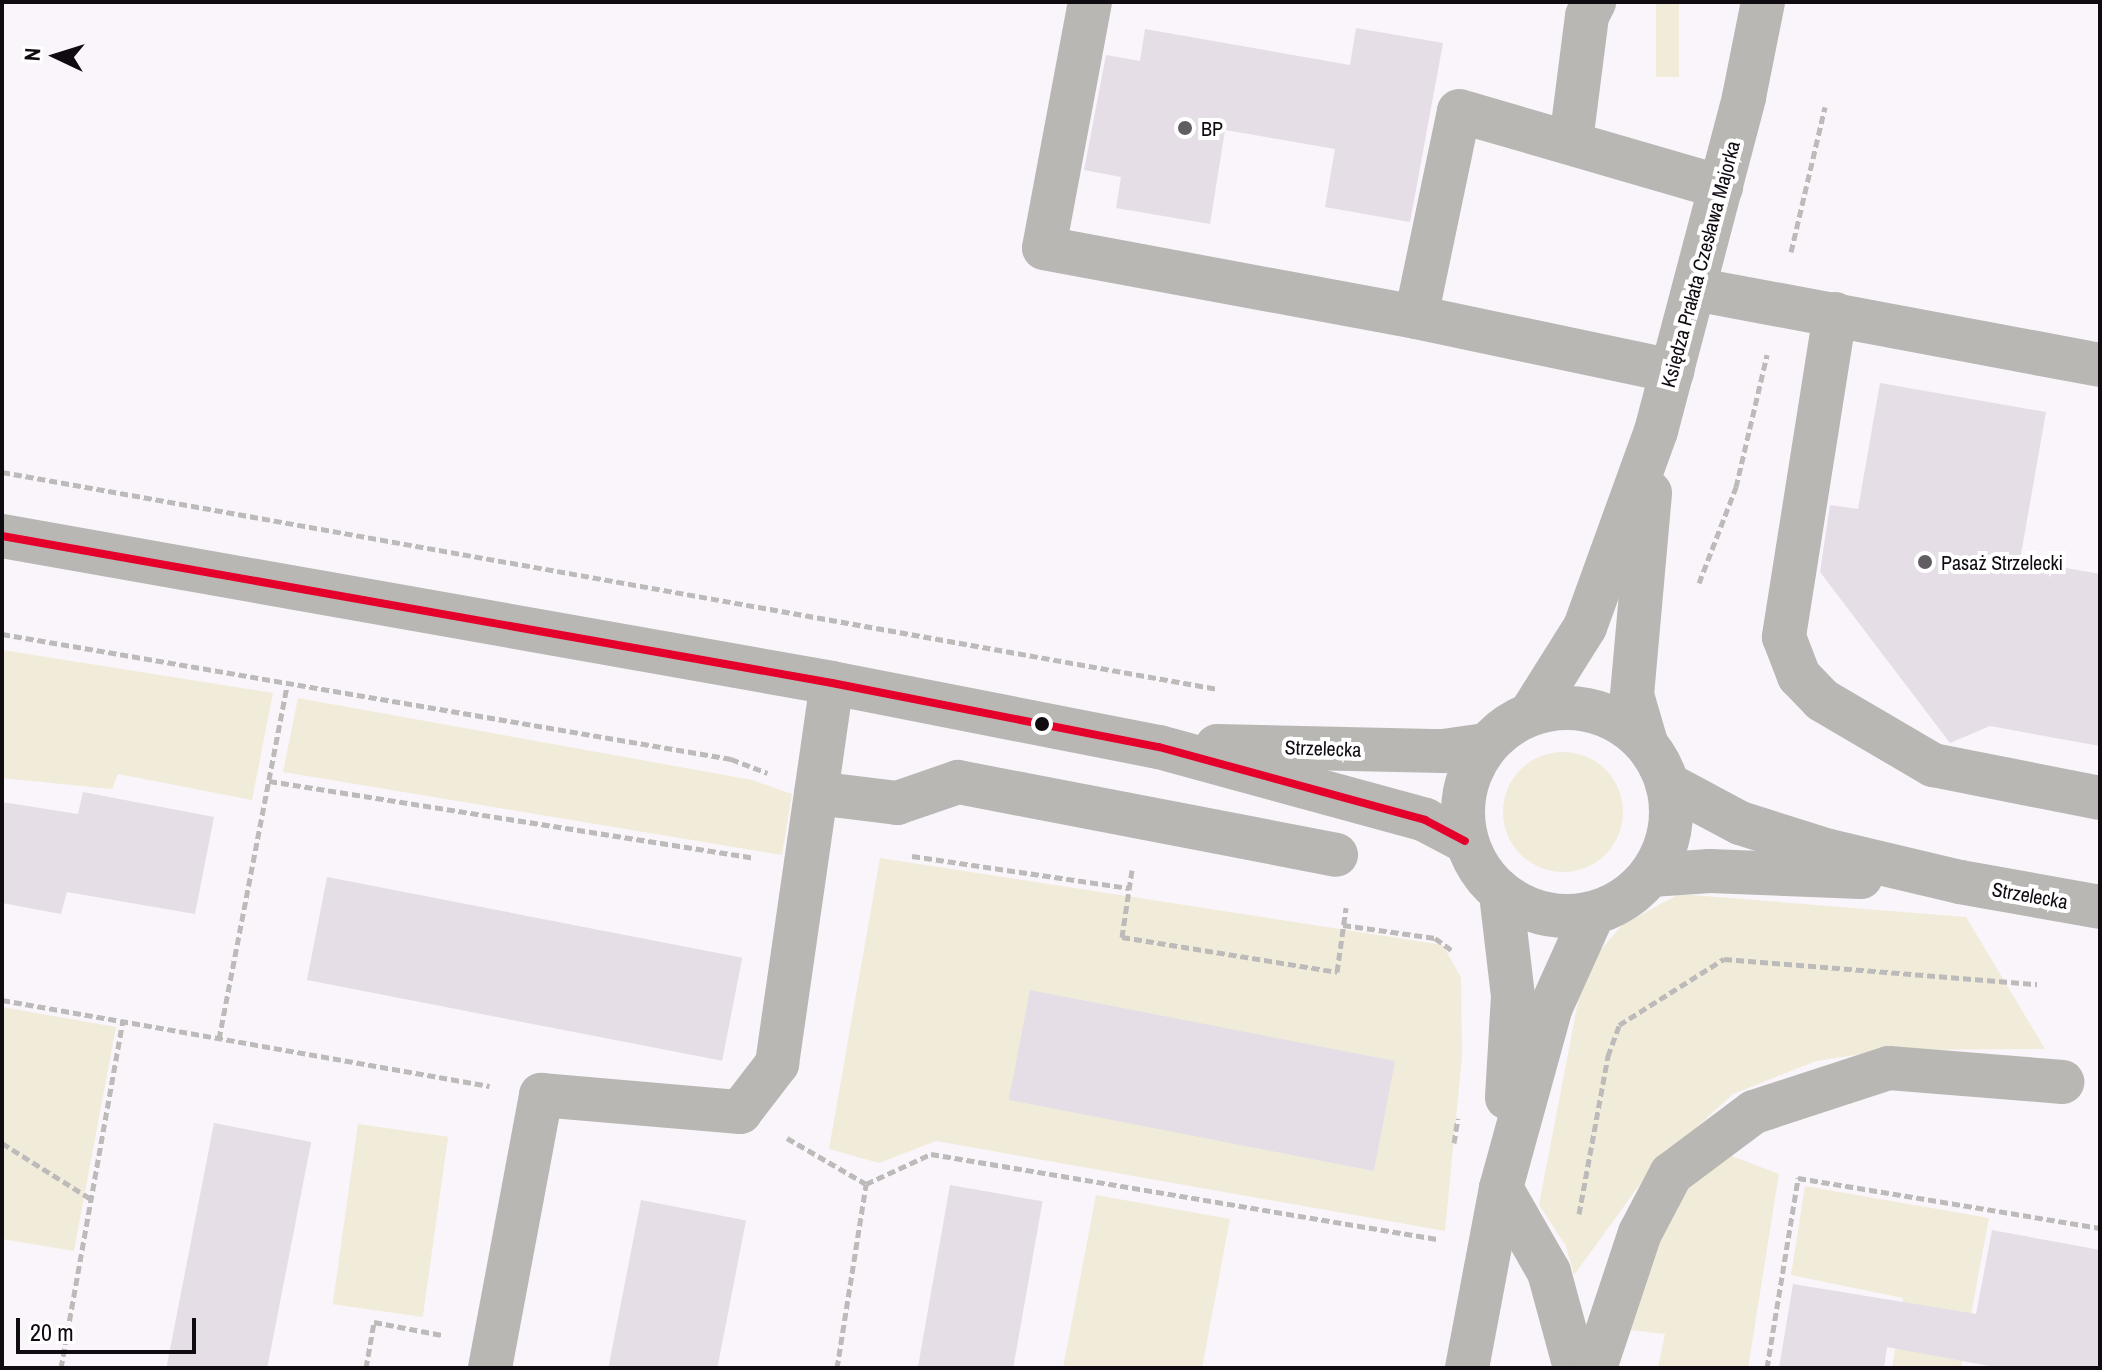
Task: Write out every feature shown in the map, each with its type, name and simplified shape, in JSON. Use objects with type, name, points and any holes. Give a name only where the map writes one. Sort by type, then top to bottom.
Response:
[{"type":"street","points":[[1090,2],[1044,248],[1416,317],[1672,371]]},
{"type":"street","points":[[1571,141],[1587,16],[1594,2]]},
{"type":"street","name":"Księdza Prałata Czesława Majorka","points":[[1736,2],[1744,97]]},
{"type":"street","name":"Księdza Prałata Czesława Majorka","points":[[1531,713],[1585,627],[1656,431],[1744,97],[1763,2]]},
{"type":"street","name":"Księdza Prałata Czesława Majorka","points":[[1744,97],[1788,2]]},
{"type":"street","points":[[1416,317],[1459,111],[1721,187]]},
{"type":"street","points":[[1694,289],[2100,365]]},
{"type":"street","points":[[1835,314],[1784,637],[1799,676],[1822,700],[1933,765],[2100,798]]},
{"type":"street","name":"Księdza Prałata Czesława Majorka","points":[[1646,743],[1632,695],[1656,431]]},
{"type":"street","name":"Strzelecka","points":[[2,536],[832,683],[1159,747],[1425,820],[1465,841]]},
{"type":"street","points":[[492,1356],[541,1095],[740,1112],[777,1064],[832,683]]},
{"type":"street","points":[[1581,708],[1627,726],[1646,743],[1667,784],[1670,831],[1651,875],[1615,906],[1593,914],[1560,917],[1529,911],[1501,894],[1479,870],[1465,841],[1464,790],[1486,745],[1531,713],[1581,708]]},
{"type":"street","name":"Strzelecka","points":[[1159,747],[1443,751],[1486,745]]},
{"type":"street","points":[[816,793],[897,803],[958,782],[1336,855]]},
{"type":"street","name":"Strzelecka","points":[[1667,784],[1740,823],[1960,882],[2100,907]]},
{"type":"street","name":"Strzelecka","points":[[1651,875],[1734,871],[1960,882]]},
{"type":"street","points":[[1501,894],[1513,996],[1501,1188],[1549,1272],[1575,1368]]},
{"type":"street","points":[[1467,1368],[1501,1188],[1551,1007],[1593,914]]},
{"type":"street","points":[[1595,1368],[1640,1233],[1671,1174],[1754,1112],[1889,1068],[2062,1082]]},
{"type":"path","points":[[1697,588],[1736,487],[1825,107]]},
{"type":"path","points":[[2,472],[1231,691]]},
{"type":"path","points":[[2,634],[287,686],[731,759],[816,793]]},
{"type":"path","points":[[219,1039],[287,686]]},
{"type":"path","points":[[269,781],[806,866]]},
{"type":"path","points":[[1140,817],[1122,937],[1337,972],[1354,859],[1336,855]]},
{"type":"path","points":[[900,854],[1130,888]]},
{"type":"path","points":[[1343,925],[1435,938],[1464,959]]},
{"type":"path","points":[[2,1000],[541,1095]]},
{"type":"path","points":[[61,1368],[123,1021]]},
{"type":"path","points":[[1453,1149],[1460,1103]]},
{"type":"path","points":[[740,1112],[866,1184]]},
{"type":"path","points":[[2,1143],[91,1199]]},
{"type":"path","points":[[866,1184],[931,1154],[1489,1248]]},
{"type":"path","points":[[1767,1368],[1798,1178],[2100,1228]]},
{"type":"path","points":[[837,1368],[866,1184]]},
{"type":"path","points":[[1440,1240],[1443,1224]]},
{"type":"path","points":[[366,1368],[374,1322],[492,1356]]},
{"type":"shaded area","points":[[1656,2],[1679,2],[1679,77],[1656,77]]},
{"type":"shaded area","points":[[2,650],[273,693],[252,800],[118,774],[112,789],[2,778]]},
{"type":"shaded area","points":[[298,698],[752,780],[792,794],[782,855],[283,772]]},
{"type":"shaded area","points":[[1563,752],[1586,756],[1605,770],[1619,789],[1623,812],[1619,835],[1605,854],[1586,868],[1563,872],[1540,868],[1521,854],[1507,835],[1503,812],[1507,789],[1521,770],[1540,756]]},
{"type":"shaded area","points":[[880,858],[1443,945],[1461,978],[1462,1056],[1445,1231],[936,1141],[879,1163],[829,1149]]},
{"type":"shaded area","points":[[1679,894],[1966,917],[2045,1049],[1888,1050],[1816,1061],[1733,1094],[1651,1169],[1574,1275],[1566,1246],[1539,1205],[1584,970],[1622,925]]},
{"type":"shaded area","points":[[2,1007],[116,1027],[74,1251],[2,1239]]},
{"type":"shaded area","points":[[358,1124],[448,1137],[423,1317],[333,1304]]},
{"type":"shaded area","points":[[1703,1145],[1779,1174],[1748,1368],[1658,1368],[1665,1334],[1621,1329]]},
{"type":"shaded area","points":[[1805,1186],[1989,1218],[1961,1368],[1892,1368],[1903,1298],[1791,1275]]},
{"type":"shaded area","points":[[1096,1195],[1230,1219],[1202,1368],[1063,1368]]},
{"type":"building","points":[[1356,28],[1443,43],[1410,222],[1325,207],[1335,149],[1225,130],[1210,224],[1116,208],[1121,177],[1084,170],[1106,55],[1140,61],[1145,29],[1350,65]]},
{"type":"building","name":"Pasaż Strzelecki","points":[[1880,383],[2046,412],[2020,560],[2100,574],[2100,746],[1990,726],[1950,743],[1820,572],[1830,505],[1858,509]]},
{"type":"building","points":[[83,792],[214,817],[195,914],[67,892],[61,914],[2,903],[2,802],[78,814]]},
{"type":"building","points":[[327,877],[742,958],[722,1061],[307,980]]},
{"type":"building","points":[[1030,990],[1395,1061],[1374,1171],[1009,1100]]},
{"type":"building","points":[[214,1123],[311,1142],[267,1368],[166,1367]]},
{"type":"building","points":[[950,1185],[1043,1201],[1013,1368],[918,1368]]},
{"type":"building","points":[[641,1200],[746,1220],[717,1368],[608,1368]]},
{"type":"building","points":[[1992,1230],[2100,1250],[2100,1368],[2000,1368],[1887,1347],[1884,1368],[1779,1368],[1793,1284],[1976,1314]]},
{"type":"transit line","points":[[2,536],[832,683],[1159,747],[1425,820],[1465,841]]},
{"type":"place","name":"BP","points":[[1185,128]]},
{"type":"place","name":"Pasaż Strzelecki","points":[[1925,562]]}]
